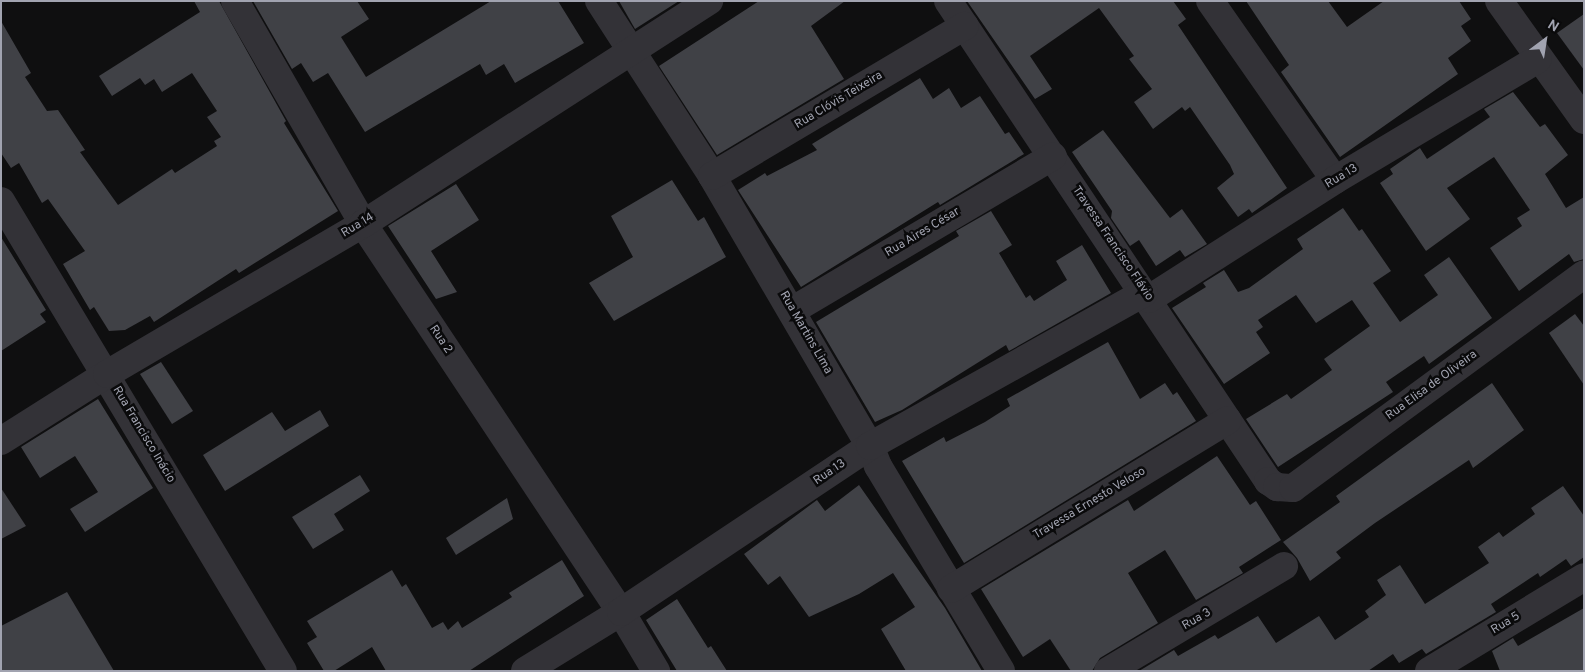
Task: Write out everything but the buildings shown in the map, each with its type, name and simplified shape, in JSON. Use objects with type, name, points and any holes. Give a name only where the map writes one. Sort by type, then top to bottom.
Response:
[{"type":"street","name":"Rua 2","points":[[235,1],[363,224],[621,612],[656,671]]},
{"type":"street","name":"Rua Martins Lima","points":[[599,1],[629,51],[712,176],[793,310],[870,446],[878,466],[1001,671]]},
{"type":"street","name":"Rua 14","points":[[1,441],[107,374],[363,224],[709,1]]},
{"type":"street","name":"Travessa Francisco Flávio","points":[[948,1],[1147,296],[1268,481],[1277,487]]},
{"type":"street","points":[[1210,1],[1335,180]]},
{"type":"street","points":[[1499,1],[1538,59],[1584,120]]},
{"type":"street","name":"Rua Clóvis Teixeira","points":[[712,176],[965,26]]},
{"type":"street","name":"Rua 13","points":[[525,671],[621,612],[870,446],[1147,296],[1335,180],[1538,59]]},
{"type":"street","name":"Rua Aires César","points":[[793,310],[1053,156]]},
{"type":"street","name":"Rua Francisco Inácio","points":[[1,201],[107,374],[283,671]]},
{"type":"street","name":"Rua Elisa de Oliveira","points":[[1277,487],[1293,488],[1584,274]]},
{"type":"street","name":"Travessa Ernesto Veloso","points":[[951,589],[1228,420]]},
{"type":"street","name":"Rua 3","points":[[1108,671],[1284,566]]},
{"type":"street","name":"Rua 5","points":[[1429,671],[1584,577]]}]
